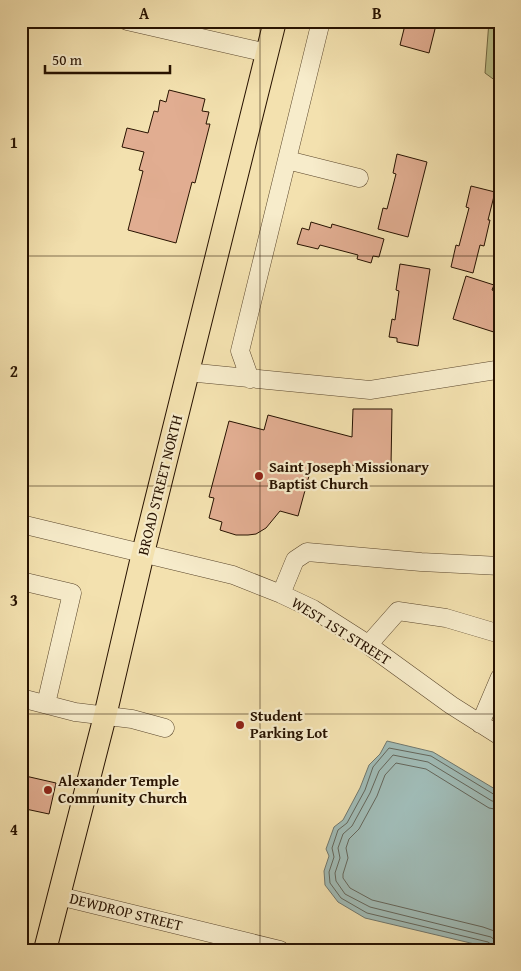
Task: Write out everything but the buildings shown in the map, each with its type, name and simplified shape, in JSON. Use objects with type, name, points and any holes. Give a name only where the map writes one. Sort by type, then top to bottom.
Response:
[{"type":"main road","name":"BROAD STREET NORTH","points":[[45,950],[105,716],[143,553],[274,21]]},
{"type":"street","points":[[127,21],[266,53]]},
{"type":"street","points":[[250,379],[240,351],[321,21]]},
{"type":"street","points":[[287,160],[359,178]]},
{"type":"street","points":[[188,372],[370,390],[500,368]]},
{"type":"street","name":"WEST 1ST STREET","points":[[21,524],[234,575],[281,594],[314,609],[368,645],[451,705],[500,736]]},
{"type":"street","points":[[281,594],[294,560],[307,552],[421,562],[500,566]]},
{"type":"street","points":[[21,581],[72,593],[46,704]]},
{"type":"street","points":[[368,645],[398,611],[446,618],[500,634]]},
{"type":"street","points":[[480,724],[500,676]]},
{"type":"street","points":[[21,698],[75,712],[132,719],[165,728]]},
{"type":"street","name":"DEWDROP STREET","points":[[59,896],[280,950]]},
{"type":"green space","points":[[489,21],[500,21],[500,84],[485,73]]},
{"type":"water","points":[[387,741],[433,752],[500,792],[500,950],[365,918],[338,902],[325,885],[324,871],[329,856],[326,849],[334,827],[343,820],[360,788],[369,765],[380,754]]},
{"type":"place","name":"Saint Joseph Missionary Baptist Church","points":[[259,476]]},
{"type":"place","name":"Student Parking Lot","points":[[240,725]]},
{"type":"place","name":"Alexander Temple Community Church","points":[[48,790]]}]
